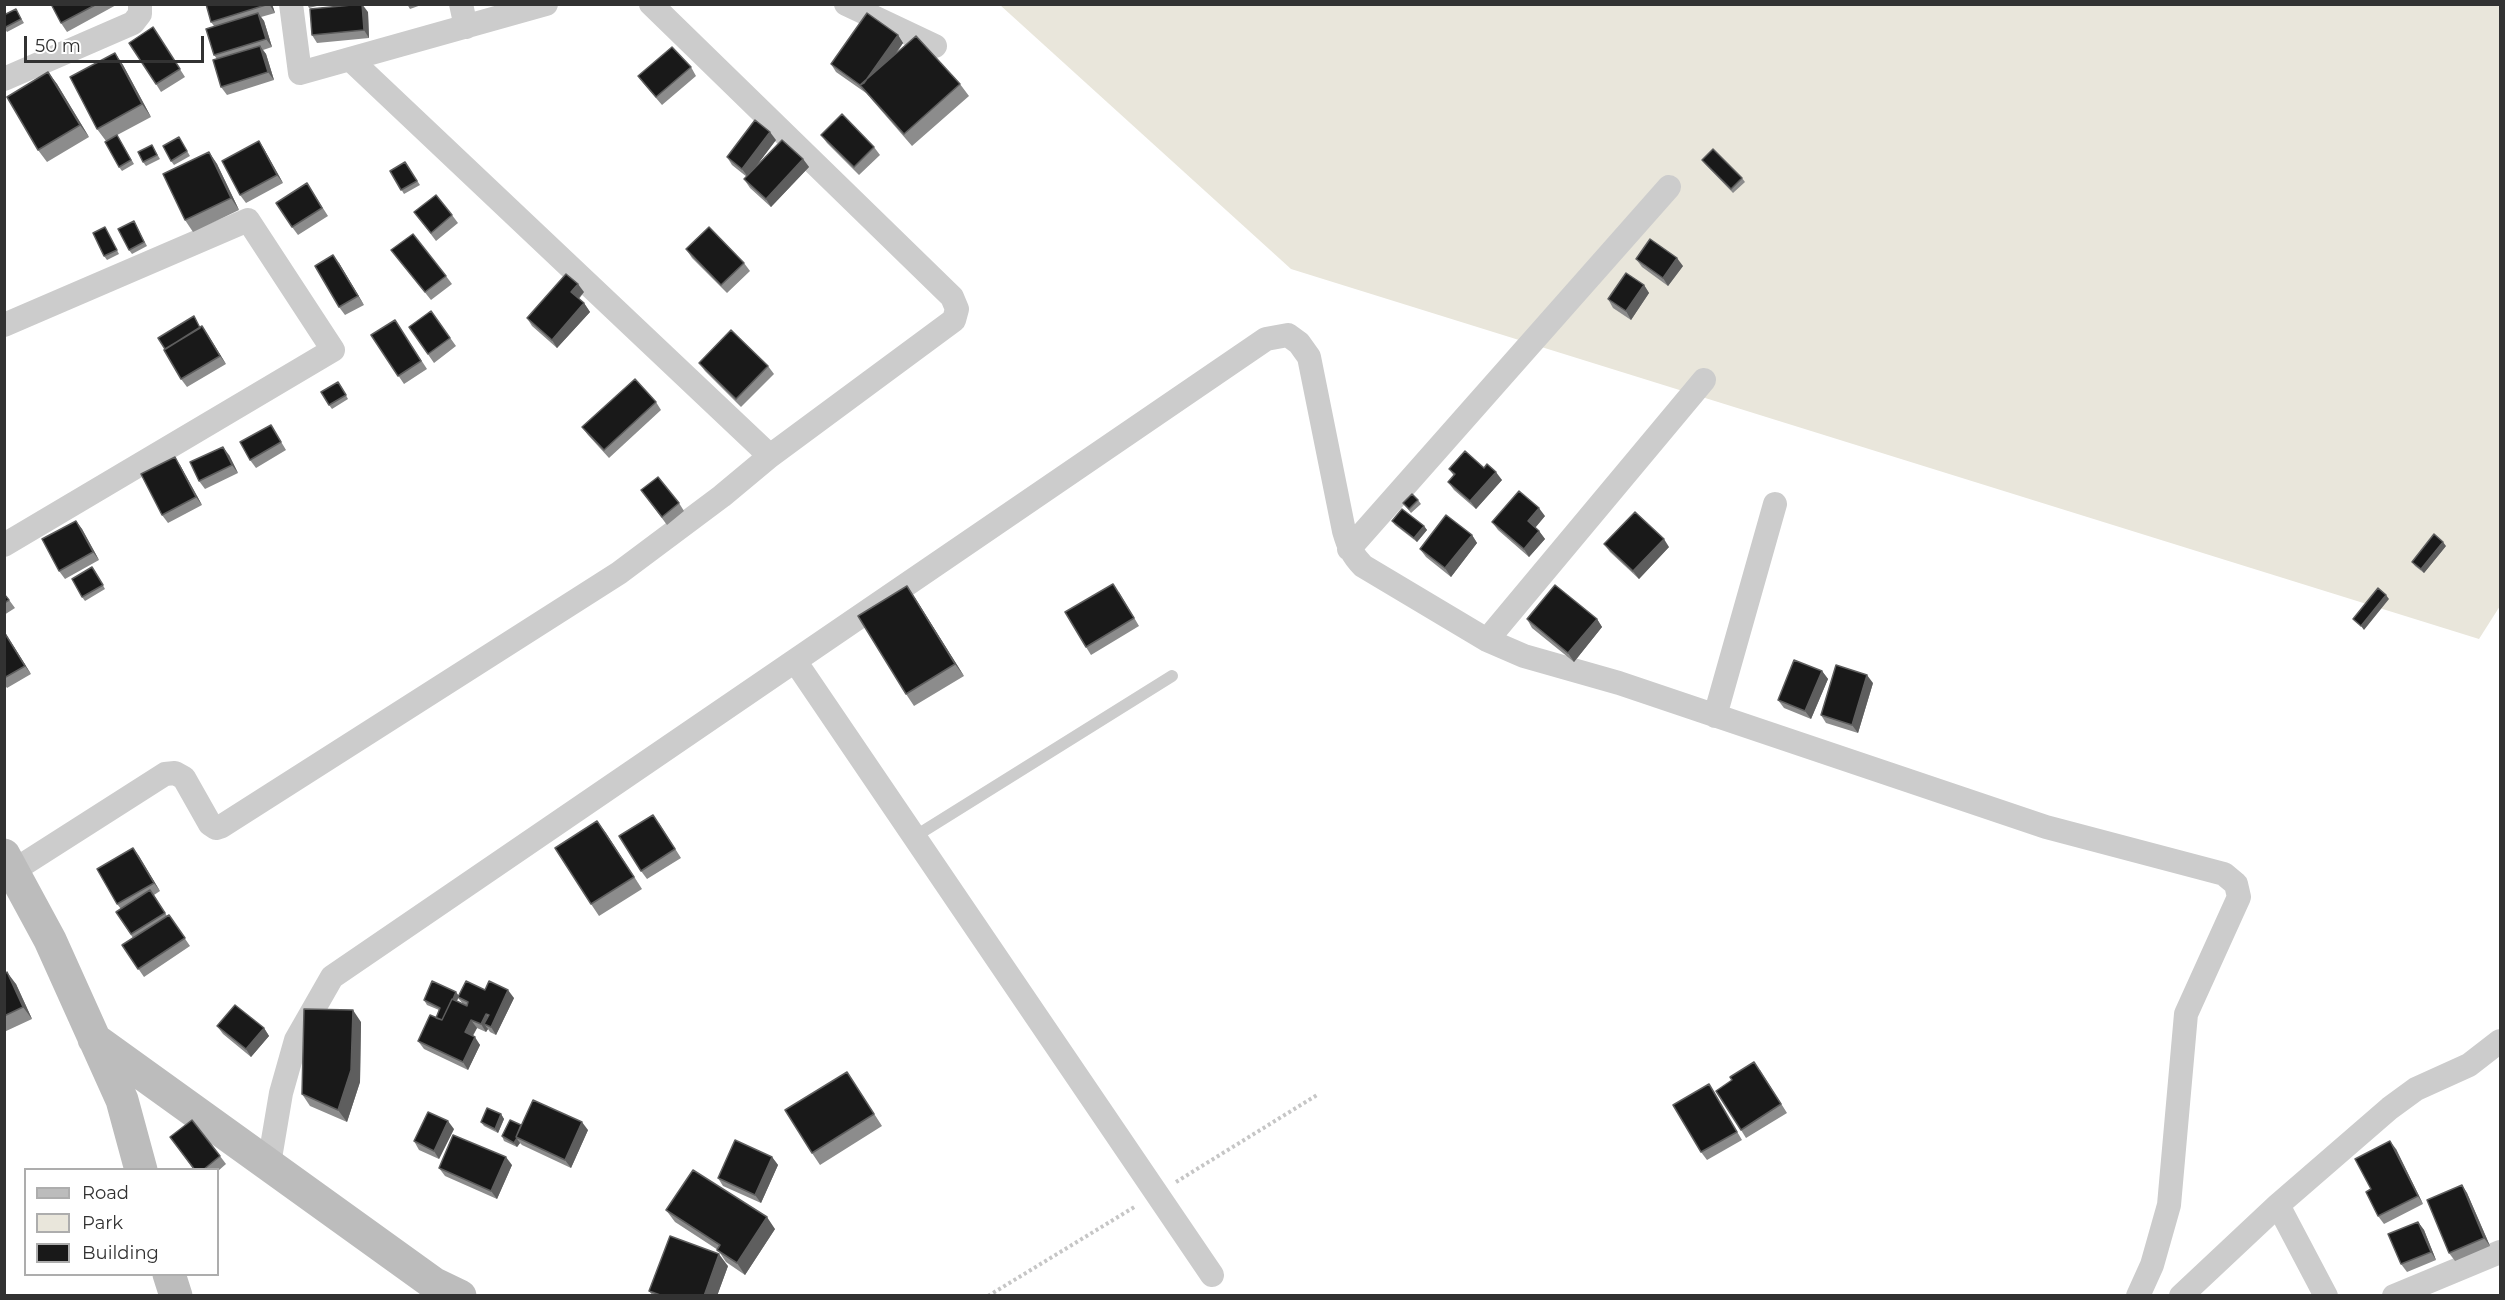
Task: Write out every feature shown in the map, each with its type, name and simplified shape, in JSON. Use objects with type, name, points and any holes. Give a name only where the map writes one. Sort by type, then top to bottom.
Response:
[{"type":"main road","points":[[9,863],[50,940],[122,1100],[140,1168]]},
{"type":"main road","points":[[94,1039],[433,1283],[460,1296]]},
{"type":"main road","points":[[169,1276],[176,1296]]},
{"type":"street","points":[[4,78],[133,23],[140,14],[141,4]]},
{"type":"street","points":[[291,4],[300,73],[350,59],[464,16],[546,4]]},
{"type":"street","points":[[9,863],[165,774],[175,773],[184,778],[210,824],[216,828],[222,826],[619,573],[722,496],[770,456],[954,320],[957,309],[952,297],[651,4]]},
{"type":"street","points":[[846,4],[935,46]]},
{"type":"street","points":[[350,59],[770,456]]},
{"type":"street","points":[[1349,549],[1669,188]]},
{"type":"street","points":[[4,325],[248,219],[333,350],[4,545]]},
{"type":"street","points":[[269,1164],[281,1093],[296,1040],[332,977],[1266,339],[1276,335],[1288,335],[1299,343],[1309,357],[1349,549],[1363,566],[1486,640],[1544,663],[1603,678],[2046,827],[2224,874],[2236,884],[2239,897],[2186,1014],[2169,1205],[2152,1265],[2138,1296]]},
{"type":"street","points":[[1486,640],[1704,380]]},
{"type":"street","points":[[1715,716],[1775,504]]},
{"type":"street","points":[[795,661],[1212,1275]]},
{"type":"street","points":[[2181,1296],[2278,1205],[2390,1108],[2416,1089],[2469,1065],[2500,1041]]},
{"type":"street","points":[[2278,1205],[2326,1296]]},
{"type":"street","points":[[2394,1296],[2500,1252]]},
{"type":"lane","points":[[914,837],[1172,675]]},
{"type":"green space","points":[[1000,5],[2500,5],[2500,606],[2479,639],[1291,269]]},
{"type":"building","points":[[51,4],[97,4],[61,23]]},
{"type":"building","points":[[206,4],[269,4],[211,22]]},
{"type":"building","points":[[362,4],[364,30],[312,35],[310,9]]},
{"type":"building","points":[[16,9],[21,19],[4,28],[4,15]]},
{"type":"building","points":[[258,13],[266,39],[214,55],[206,29]]},
{"type":"building","points":[[867,13],[898,35],[864,83],[860,85],[831,64]]},
{"type":"building","points":[[153,27],[180,69],[156,84],[129,43]]},
{"type":"building","points":[[916,36],[960,84],[904,134],[860,85]]},
{"type":"building","points":[[260,46],[268,72],[221,87],[213,60]]},
{"type":"building","points":[[672,47],[691,67],[656,97],[638,76]]},
{"type":"building","points":[[115,53],[142,104],[97,129],[70,77]]},
{"type":"building","points":[[48,72],[80,125],[38,150],[7,97]]},
{"type":"building","points":[[842,114],[874,147],[854,167],[821,135]]},
{"type":"building","points":[[755,120],[770,132],[742,169],[727,157]]},
{"type":"building","points":[[117,135],[131,160],[119,167],[105,142]]},
{"type":"building","points":[[179,137],[187,151],[171,161],[163,146]]},
{"type":"building","points":[[782,140],[803,159],[766,199],[744,179]]},
{"type":"building","points":[[259,141],[277,175],[240,195],[222,161]]},
{"type":"building","points":[[152,145],[157,155],[143,162],[138,152]]},
{"type":"building","points":[[1713,149],[1742,178],[1731,189],[1702,160]]},
{"type":"building","points":[[209,152],[231,198],[185,220],[163,174]]},
{"type":"building","points":[[405,162],[417,181],[401,190],[390,171]]},
{"type":"building","points":[[307,183],[322,208],[292,227],[276,203]]},
{"type":"building","points":[[436,195],[452,215],[431,233],[414,212]]},
{"type":"building","points":[[134,221],[144,242],[129,250],[118,229]]},
{"type":"building","points":[[105,227],[117,250],[104,256],[93,233]]},
{"type":"building","points":[[709,227],[744,263],[721,285],[686,249]]},
{"type":"building","points":[[413,234],[446,276],[425,292],[391,250]]},
{"type":"building","points":[[1650,239],[1677,258],[1663,278],[1636,259]]},
{"type":"building","points":[[333,255],[358,296],[339,307],[315,266]]},
{"type":"building","points":[[1626,273],[1644,285],[1626,311],[1608,299]]},
{"type":"building","points":[[566,274],[578,284],[571,292],[584,303],[552,340],[527,318]]},
{"type":"building","points":[[431,311],[450,338],[428,354],[409,327]]},
{"type":"building","points":[[194,316],[200,328],[165,349],[158,338]]},
{"type":"building","points":[[395,320],[421,361],[398,376],[371,335]]},
{"type":"building","points":[[202,326],[220,356],[181,379],[164,350]]},
{"type":"building","points":[[731,330],[768,366],[736,399],[699,363]]},
{"type":"building","points":[[635,379],[656,402],[604,450],[582,427]]},
{"type":"building","points":[[338,382],[346,395],[329,405],[321,392]]},
{"type":"building","points":[[271,425],[281,442],[250,460],[240,442]]},
{"type":"building","points":[[223,447],[232,465],[199,481],[190,462]]},
{"type":"building","points":[[1465,451],[1484,468],[1487,464],[1496,472],[1470,501],[1448,482],[1455,474],[1449,469]]},
{"type":"building","points":[[175,457],[196,497],[162,515],[141,474]]},
{"type":"building","points":[[658,477],[679,503],[662,517],[641,490]]},
{"type":"building","points":[[1519,491],[1539,508],[1528,521],[1539,531],[1524,549],[1492,522]]},
{"type":"building","points":[[1412,494],[1418,500],[1409,509],[1403,503]]},
{"type":"building","points":[[1402,509],[1424,526],[1414,538],[1392,521]]},
{"type":"building","points":[[1635,512],[1664,539],[1633,571],[1604,544]]},
{"type":"building","points":[[1446,515],[1472,535],[1445,568],[1420,549]]},
{"type":"building","points":[[76,521],[93,552],[59,571],[42,539]]},
{"type":"building","points":[[2434,534],[2443,542],[2421,569],[2412,562]]},
{"type":"building","points":[[92,567],[103,585],[82,597],[72,579]]},
{"type":"building","points":[[1113,584],[1134,618],[1086,647],[1065,612]]},
{"type":"building","points":[[1555,585],[1597,619],[1568,653],[1527,619]]},
{"type":"building","points":[[907,586],[955,664],[906,694],[858,616]]},
{"type":"building","points":[[2378,588],[2386,595],[2361,626],[2353,619]]},
{"type":"building","points":[[4,632],[25,666],[4,678]]},
{"type":"building","points":[[1794,660],[1822,671],[1805,711],[1778,700]]},
{"type":"building","points":[[1836,665],[1867,675],[1852,725],[1821,715]]},
{"type":"building","points":[[653,815],[675,849],[641,871],[619,836]]},
{"type":"building","points":[[597,821],[634,877],[591,904],[555,848]]},
{"type":"building","points":[[133,848],[154,883],[117,904],[97,869]]},
{"type":"building","points":[[150,890],[165,913],[131,934],[116,912]]},
{"type":"building","points":[[169,915],[185,938],[138,969],[122,945]]},
{"type":"building","points":[[7,972],[23,1007],[4,1016],[4,974]]},
{"type":"building","points":[[432,981],[456,992],[442,1020],[436,1018],[440,1008],[424,1000]]},
{"type":"building","points":[[466,981],[485,990],[489,981],[508,990],[491,1027],[484,1024],[489,1015],[486,1014],[481,1024],[471,1020],[465,1032],[475,1037],[463,1062],[418,1041],[430,1015],[442,1020],[452,999],[467,1006],[468,1002],[458,997]]},
{"type":"building","points":[[235,1005],[264,1028],[246,1049],[217,1026]]},
{"type":"building","points":[[304,1009],[353,1010],[351,1070],[338,1110],[302,1094]]},
{"type":"building","points":[[1754,1062],[1781,1104],[1741,1130],[1716,1091],[1732,1080],[1730,1077]]},
{"type":"building","points":[[847,1072],[874,1114],[812,1153],[785,1110]]},
{"type":"building","points":[[1709,1084],[1737,1132],[1701,1152],[1673,1105]]},
{"type":"building","points":[[533,1100],[582,1122],[565,1160],[516,1137]]},
{"type":"building","points":[[487,1108],[501,1114],[495,1129],[481,1122]]},
{"type":"building","points":[[428,1112],[448,1121],[434,1151],[414,1141]]},
{"type":"building","points":[[192,1120],[220,1156],[205,1168],[193,1168],[170,1137]]},
{"type":"building","points":[[510,1120],[521,1125],[514,1143],[502,1136]]},
{"type":"building","points":[[453,1135],[506,1157],[491,1191],[439,1168]]},
{"type":"building","points":[[735,1140],[772,1157],[755,1195],[718,1178]]},
{"type":"building","points":[[2390,1141],[2418,1196],[2378,1216],[2366,1192],[2371,1189],[2355,1159]]},
{"type":"building","points":[[693,1170],[767,1217],[737,1263],[717,1250],[720,1245],[666,1210]]},
{"type":"building","points":[[2462,1185],[2484,1238],[2449,1253],[2427,1200]]},
{"type":"building","points":[[2418,1222],[2431,1252],[2401,1264],[2388,1234]]},
{"type":"building","points":[[670,1236],[719,1254],[704,1296],[663,1296],[649,1291]]}]
